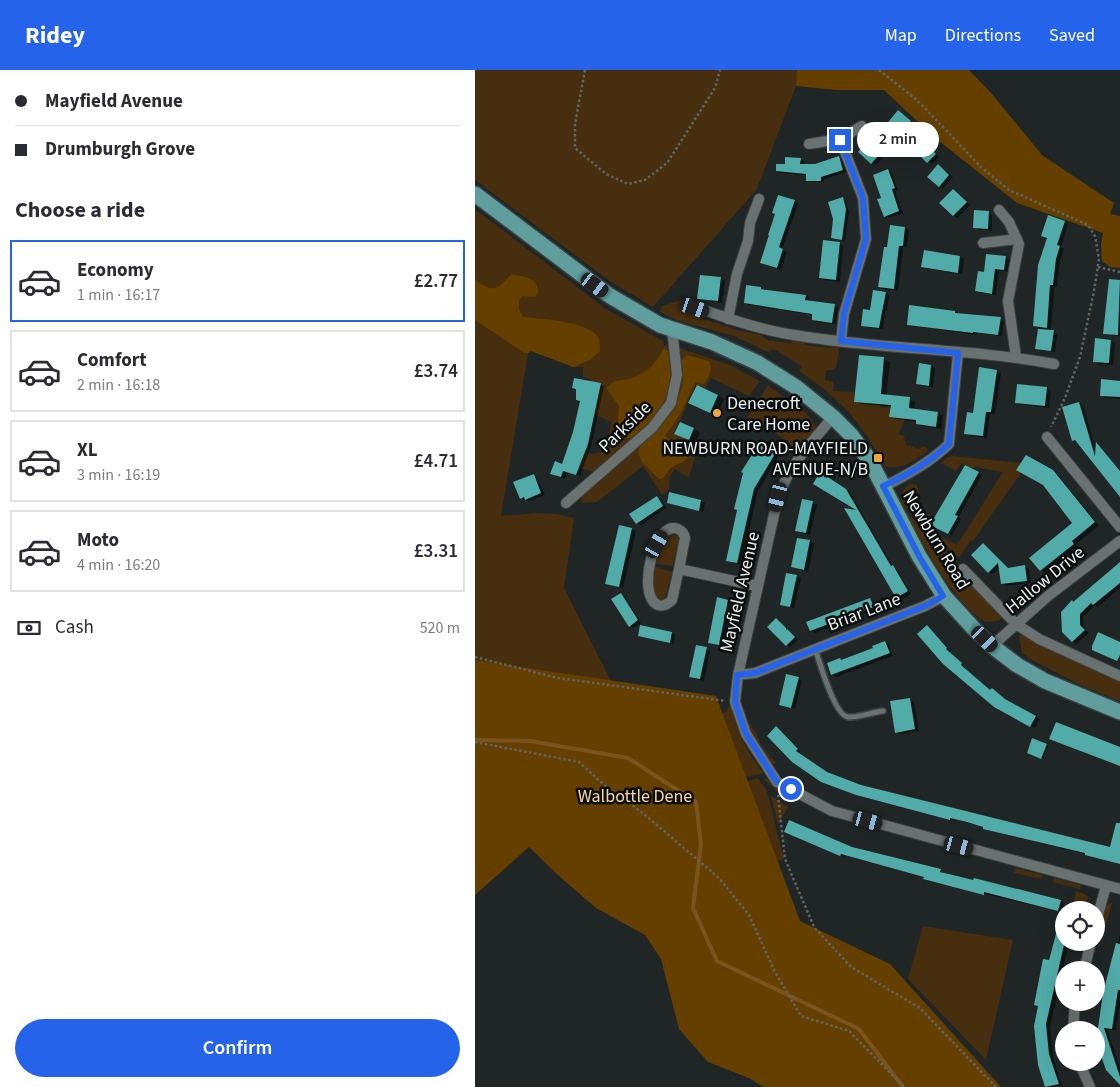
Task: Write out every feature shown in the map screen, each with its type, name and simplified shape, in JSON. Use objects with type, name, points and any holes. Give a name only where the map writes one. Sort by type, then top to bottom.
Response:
[{"type":"main road","name":"Newburn Road","points":[[475,194],[610,296],[660,325],[712,342],[758,363],[796,388],[833,417],[851,435],[870,461],[919,556],[943,596],[992,646],[1017,665],[1045,681],[1120,712]]},
{"type":"street","points":[[809,144],[840,140],[862,126]]},
{"type":"street","points":[[840,140],[863,198],[866,239],[844,314],[841,341]]},
{"type":"street","points":[[728,319],[737,274],[748,241],[750,223],[759,199]]},
{"type":"street","points":[[999,210],[1009,222],[1019,244],[1008,301],[1016,357]]},
{"type":"street","points":[[983,243],[1017,239]]},
{"type":"street","points":[[695,308],[747,326],[794,336],[1016,357],[1054,364]]},
{"type":"street","name":"Parkside","points":[[566,503],[652,428],[671,403],[677,375],[671,328]]},
{"type":"street","points":[[883,486],[907,475],[932,460],[949,444],[958,353]]},
{"type":"street","name":"Mayfield Avenue","points":[[833,417],[797,458],[783,483],[778,497],[737,675],[735,702],[746,734],[777,782],[832,811],[1120,889]]},
{"type":"street","points":[[1047,437],[1120,527]]},
{"type":"street","points":[[673,528],[680,529],[684,533],[685,538],[679,569],[672,600],[663,606],[657,605],[651,599],[649,593],[650,563],[652,554],[662,535],[666,530],[673,528]]},
{"type":"street","name":"Hallow Drive","points":[[992,646],[1048,596],[1120,541]]},
{"type":"street","points":[[679,569],[757,586]]},
{"type":"street","points":[[963,569],[1016,624],[1039,639],[1120,676]]},
{"type":"street","name":"Briar Lane","points":[[737,675],[755,673],[925,606],[943,596]]},
{"type":"street","points":[[1102,901],[1106,886]]},
{"type":"street","points":[[1083,1071],[1090,1087]]},
{"type":"lane","points":[[815,648],[836,703],[843,715],[848,717],[883,711]]},
{"type":"path","points":[[585,70],[575,124],[575,148],[606,174],[628,184],[645,180],[667,163],[715,88],[720,70]]},
{"type":"path","points":[[1098,267],[1120,272]]},
{"type":"path","points":[[475,657],[558,678],[735,702]]},
{"type":"path","points":[[475,742],[579,762],[603,784],[644,814],[719,878],[749,915],[775,972],[801,1016],[849,1031],[904,1087]]},
{"type":"path","points":[[777,782],[785,859],[814,927],[851,967],[920,1008],[997,1087]]},
{"type":"shaded area","points":[[475,70],[797,70],[796,86],[757,189],[653,307],[611,282],[475,180]]},
{"type":"shaded area","points":[[475,209],[606,309],[663,341],[664,345],[672,349],[673,383],[668,402],[655,420],[595,472],[579,468],[584,452],[592,454],[606,451],[611,422],[591,414],[581,401],[597,404],[601,383],[590,381],[590,379],[583,377],[583,367],[573,367],[531,351],[528,354],[501,516],[537,513],[557,514],[574,518],[564,588],[611,681],[475,660]]},
{"type":"shaded area","points":[[684,299],[689,301],[686,313],[740,331],[762,335],[767,340],[791,343],[795,339],[803,341],[805,345],[838,347],[838,351],[840,351],[836,368],[826,370],[825,380],[834,382],[833,391],[855,392],[854,402],[880,404],[881,407],[891,408],[890,417],[905,419],[899,434],[904,436],[906,446],[910,445],[918,449],[924,446],[928,450],[927,452],[902,466],[885,466],[869,439],[848,411],[824,389],[799,371],[802,366],[773,349],[768,352],[734,336],[679,321],[660,312],[662,306]]},
{"type":"shaded area","points":[[677,347],[730,365],[760,381],[749,396],[711,378],[705,388],[696,385],[674,433],[699,445],[689,477],[675,469],[670,476],[669,489],[662,495],[643,466],[597,502],[581,503],[582,494],[673,403]]},
{"type":"shaded area","points":[[768,385],[803,411],[814,422],[816,428],[797,451],[787,441],[761,424],[747,418]]},
{"type":"shaded area","points":[[947,457],[1021,463],[1017,470],[1021,473],[959,558],[932,531],[957,545],[1003,472],[974,467],[972,469],[962,463],[956,471],[941,463]]},
{"type":"shaded area","points":[[912,483],[916,484],[920,493],[912,489],[909,498],[913,502],[913,508],[922,514],[925,511],[931,516],[927,522],[934,526],[930,529],[914,515],[913,511],[904,507],[902,503],[901,498],[904,490]]},
{"type":"shaded area","points":[[907,513],[962,567],[959,571],[1002,617],[999,621],[985,622],[961,601],[940,572]]},
{"type":"shaded area","points":[[672,535],[677,536],[679,539],[673,566],[656,564],[664,543]]},
{"type":"shaded area","points":[[655,567],[672,572],[664,601],[656,598],[653,587]]},
{"type":"shaded area","points":[[1022,633],[1043,647],[1120,682],[1120,701],[1080,685],[1030,659],[1022,653],[1019,637]]},
{"type":"shaded area","points":[[728,706],[732,707],[739,733],[747,749],[763,772],[761,774],[745,777],[722,713],[727,712]]},
{"type":"shaded area","points":[[748,724],[751,724],[762,746],[776,763],[770,764],[747,727]]},
{"type":"shaded area","points":[[758,778],[768,795],[784,859],[777,861],[747,781]]},
{"type":"shaded area","points":[[766,778],[789,796],[788,800],[764,779]]},
{"type":"shaded area","points":[[771,796],[788,807],[778,825]]},
{"type":"shaded area","points":[[1015,868],[1043,875],[1041,879],[1014,873]]},
{"type":"shaded area","points":[[1054,878],[1081,885],[1080,889],[1052,882]]},
{"type":"shaded area","points":[[1076,891],[1088,897],[1087,901],[1074,901]]},
{"type":"shaded area","points":[[1112,903],[1105,928],[1105,907]]},
{"type":"shaded area","points":[[923,926],[1013,940],[986,1060],[908,979]]},
{"type":"green space","points":[[797,70],[969,70],[992,94],[1042,155],[1114,203],[1110,214],[1120,216],[1120,268],[1110,267],[1102,261],[1101,244],[1103,233],[1017,203],[934,137],[884,90],[837,90],[796,86]]},
{"type":"green space","points":[[512,274],[530,279],[538,288],[538,293],[535,297],[523,296],[519,300],[519,309],[523,317],[565,322],[586,328],[599,339],[600,351],[590,360],[573,367],[531,351],[524,353],[475,320],[475,280],[487,287],[495,288]]},
{"type":"green space","points":[[664,348],[668,351],[670,371],[670,386],[667,396],[659,410],[637,434],[628,438],[617,436],[619,406],[606,388],[615,382],[640,375],[658,359]]},
{"type":"green space","points":[[686,355],[709,361],[710,373],[704,384],[696,382],[672,427],[665,435],[689,450],[688,457],[685,461],[671,468],[663,478],[659,479],[642,462],[638,453],[640,446],[659,426],[674,406],[683,381],[682,360]]},
{"type":"green space","name":"Walbottle Dene","points":[[475,660],[716,696],[800,921],[890,964],[1001,1087],[763,1087],[749,1078],[708,1062],[679,1029],[661,959],[645,935],[596,908],[529,847],[475,895]]},
{"type":"building","points":[[898,110],[911,121],[907,125],[936,154],[927,163],[898,134],[871,164],[858,152],[869,139],[872,142]]},
{"type":"building","points":[[839,156],[843,170],[821,177],[821,181],[806,181],[806,174],[776,171],[776,164],[785,164],[785,157],[801,158],[800,164],[815,164]]},
{"type":"building","points":[[938,164],[949,175],[939,187],[927,177]]},
{"type":"building","points":[[888,169],[895,188],[892,189],[899,211],[884,217],[877,199],[881,198],[873,175]]},
{"type":"building","points":[[953,189],[967,202],[953,216],[939,203]]},
{"type":"building","points":[[778,195],[795,200],[779,247],[783,249],[777,268],[760,263],[775,214],[772,213]]},
{"type":"building","points":[[843,197],[846,209],[842,240],[831,238],[833,219],[828,202]]},
{"type":"building","points":[[974,210],[989,211],[988,229],[973,228]]},
{"type":"building","points":[[1048,215],[1065,221],[1057,245],[1060,246],[1056,259],[1053,285],[1050,285],[1047,328],[1033,326],[1038,265],[1047,238],[1041,236]]},
{"type":"building","points":[[890,225],[905,227],[903,246],[899,246],[894,289],[878,287],[884,247],[887,247]]},
{"type":"building","points":[[823,240],[840,242],[836,280],[819,278]]},
{"type":"building","points":[[924,250],[960,256],[958,273],[921,267]]},
{"type":"building","points":[[986,254],[1006,256],[1004,270],[995,269],[992,294],[975,291],[978,271],[984,272]]},
{"type":"building","points":[[700,275],[721,277],[718,301],[697,299]]},
{"type":"building","points":[[1109,279],[1120,280],[1118,335],[1103,334]]},
{"type":"building","points":[[746,285],[806,295],[805,300],[835,304],[832,323],[812,320],[812,314],[744,303]]},
{"type":"building","points":[[873,290],[886,292],[879,328],[861,326],[863,309],[870,310]]},
{"type":"building","points":[[909,305],[955,311],[955,313],[1001,317],[998,335],[907,325]]},
{"type":"building","points":[[1038,329],[1054,330],[1051,351],[1035,349]]},
{"type":"building","points":[[1095,338],[1111,340],[1109,363],[1093,362]]},
{"type":"building","points":[[859,355],[884,357],[881,394],[910,397],[909,408],[938,412],[936,427],[916,424],[916,420],[889,417],[891,405],[854,402]]},
{"type":"building","points":[[919,363],[931,365],[929,386],[916,384]]},
{"type":"building","points":[[979,367],[997,370],[991,412],[986,412],[983,436],[964,434],[967,412],[973,413]]},
{"type":"building","points":[[574,378],[601,383],[588,444],[576,475],[563,471],[561,477],[550,474],[555,461],[562,464],[573,432],[580,401],[576,400],[576,389],[572,388]]},
{"type":"building","points":[[1101,379],[1120,381],[1120,397],[1100,396]]},
{"type":"building","points":[[1017,384],[1047,387],[1045,406],[1015,403]]},
{"type":"building","points":[[697,385],[718,395],[710,413],[688,403]]},
{"type":"building","points":[[1079,402],[1095,456],[1096,442],[1120,471],[1120,497],[1075,440],[1072,441],[1062,407]]},
{"type":"building","points":[[680,422],[694,428],[689,440],[674,434]]},
{"type":"building","points":[[759,444],[775,454],[754,489],[737,563],[726,561],[737,510],[734,509],[743,473],[741,472]]},
{"type":"building","points":[[1026,455],[1053,470],[1095,522],[1072,541],[1074,544],[1040,571],[1029,558],[1072,523],[1043,485],[1016,470]]},
{"type":"building","points":[[965,465],[979,472],[955,515],[958,516],[948,534],[930,525]]},
{"type":"building","points":[[820,472],[846,489],[891,566],[893,565],[908,591],[896,598],[844,508],[856,510],[813,484]]},
{"type":"building","points":[[534,474],[541,493],[525,500],[524,497],[520,499],[513,482]]},
{"type":"building","points":[[669,492],[701,500],[699,511],[667,503]]},
{"type":"building","points":[[657,496],[663,506],[636,524],[629,514]]},
{"type":"building","points":[[802,499],[813,501],[806,533],[795,531]]},
{"type":"building","points":[[619,525],[632,528],[619,587],[605,584]]},
{"type":"building","points":[[797,538],[810,540],[804,570],[791,567]]},
{"type":"building","points":[[983,543],[1008,568],[1025,565],[1027,581],[1001,584],[998,563],[988,573],[971,555]]},
{"type":"building","points":[[1120,562],[1120,583],[1093,605],[1091,603],[1080,614],[1080,625],[1085,630],[1072,642],[1062,632],[1061,612],[1072,600],[1073,602]]},
{"type":"building","points":[[786,573],[797,575],[790,607],[780,605]]},
{"type":"building","points":[[621,593],[638,620],[629,627],[611,599]]},
{"type":"building","points":[[717,597],[728,600],[719,645],[708,643]]},
{"type":"building","points":[[870,598],[874,607],[810,631],[806,622]]},
{"type":"building","points":[[776,618],[795,637],[786,646],[767,627]]},
{"type":"building","points":[[640,625],[672,632],[670,643],[638,636]]},
{"type":"building","points":[[927,625],[946,649],[962,663],[961,665],[990,690],[992,688],[1005,699],[1036,716],[1030,727],[994,707],[943,664],[917,634]]},
{"type":"building","points":[[1098,632],[1120,642],[1120,655],[1117,661],[1092,650]]},
{"type":"building","points":[[885,641],[890,653],[831,675],[827,663],[873,648],[872,646]]},
{"type":"building","points":[[696,645],[707,647],[700,679],[689,677]]},
{"type":"building","points":[[786,674],[799,677],[791,708],[779,705]]},
{"type":"building","points":[[910,698],[915,729],[895,733],[890,701]]},
{"type":"building","points":[[1056,722],[1120,747],[1120,766],[1049,739]]},
{"type":"building","points":[[776,726],[798,749],[796,751],[827,772],[861,785],[1110,847],[1116,823],[1120,823],[1120,864],[1085,855],[1085,853],[983,829],[983,827],[967,822],[950,818],[950,820],[856,795],[821,782],[792,762],[767,736]]},
{"type":"building","points":[[1032,738],[1047,744],[1041,759],[1027,753]]},
{"type":"building","points":[[789,820],[852,847],[941,869],[940,872],[973,880],[974,878],[1061,900],[1055,901],[1055,910],[984,892],[984,895],[841,854],[840,856],[784,832]]},
{"type":"building","points":[[1055,938],[1055,951],[1063,951],[1060,961],[1055,961],[1055,984],[1046,1024],[1049,1054],[1059,1084],[1045,1087],[1038,1065],[1034,1026],[1038,1006],[1034,1005],[1043,959],[1049,960]]},
{"type":"building","points":[[1116,943],[1120,944],[1120,990],[1118,990],[1112,1029],[1105,1028],[1105,1021],[1099,1021],[1100,1011],[1105,1011],[1105,985]]},
{"type":"building","points":[[1105,1031],[1120,1077],[1120,1085],[1106,1070]]},
{"type":"waterway","points":[[475,740],[530,741],[628,758],[696,802],[701,844],[693,908],[717,961],[859,1029],[903,1087]]},
{"type":"place","name":"Denecroft Care Home","points":[[717,413]]},
{"type":"place","name":"NEWBURN ROAD-MAYFIELD AVENUE-N/B","points":[[878,458]]},
{"type":"route","points":[[791,789],[777,782],[746,734],[735,702],[737,675],[755,673],[925,606],[943,596],[919,556],[883,486],[907,475],[932,460],[949,444],[958,353],[841,341],[844,314],[866,239],[863,198],[840,140]]}]
